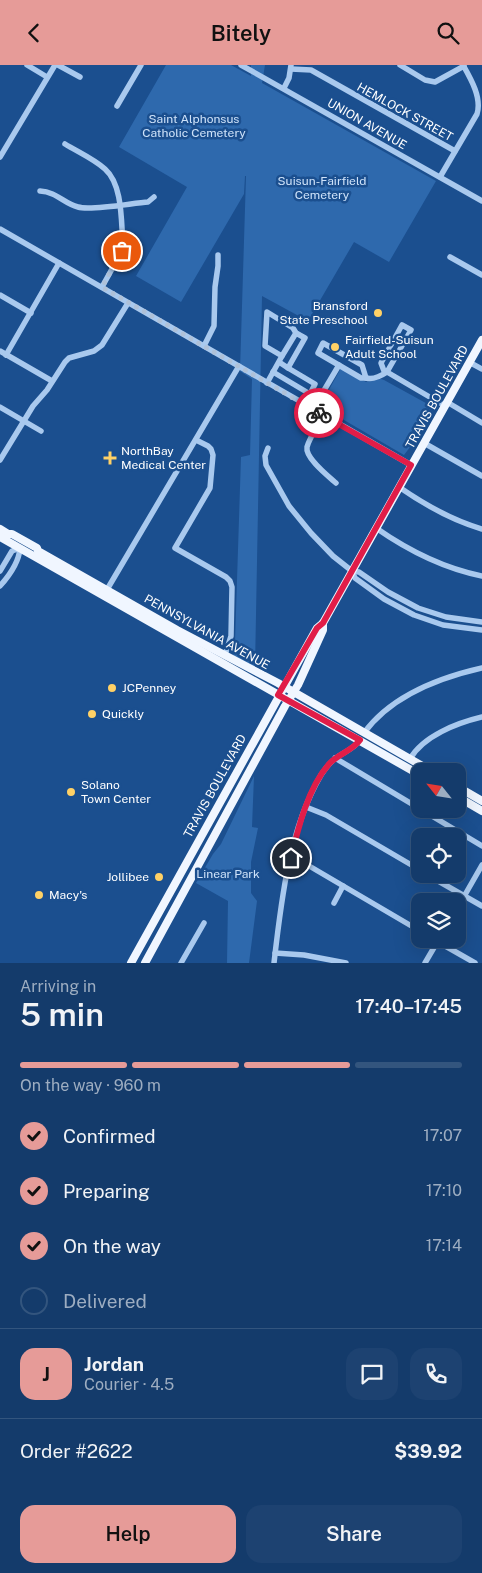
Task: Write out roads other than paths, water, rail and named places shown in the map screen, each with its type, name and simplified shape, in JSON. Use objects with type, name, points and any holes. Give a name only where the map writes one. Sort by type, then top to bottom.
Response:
[{"type":"main road","name":"TRAVIS BOULEVARD","points":[[131,963],[278,695],[317,628],[323,623],[482,339]]},
{"type":"main road","name":"PENNSYLVANIA AVENUE","points":[[0,529],[4,535],[18,542],[20,548],[293,692],[411,769]]},
{"type":"main road","name":"PENNSYLVANIA AVENUE","points":[[4,535],[12,534],[37,548],[38,551],[105,593],[278,695],[417,763]]},
{"type":"main road","points":[[20,548],[26,547],[38,551]]},
{"type":"main road","name":"TRAVIS BOULEVARD","points":[[145,963],[293,692],[323,630],[323,623]]},
{"type":"main road","points":[[466,792],[482,801]]},
{"type":"main road","points":[[466,802],[482,811]]},
{"type":"street","points":[[27,65],[47,77]]},
{"type":"street","points":[[0,157],[56,65],[80,77]]},
{"type":"street","points":[[117,106],[141,65]]},
{"type":"street","name":"UNION AVENUE","points":[[241,65],[482,201]]},
{"type":"street","points":[[400,65],[431,82],[440,80],[464,65],[478,96],[479,108],[477,114],[440,177]]},
{"type":"street","points":[[284,89],[291,67]]},
{"type":"street","name":"HEMLOCK STREET","points":[[291,67],[311,70],[455,151]]},
{"type":"street","points":[[65,145],[102,166],[114,181],[119,205],[123,244],[122,251],[102,287]]},
{"type":"street","points":[[40,191],[50,191],[79,207],[86,208],[148,202],[154,197]]},
{"type":"street","points":[[0,229],[411,465]]},
{"type":"street","points":[[204,346],[214,326],[218,255]]},
{"type":"street","points":[[450,257],[482,275]]},
{"type":"street","points":[[6,355],[59,263]]},
{"type":"street","points":[[0,295],[31,313]]},
{"type":"street","points":[[0,460],[33,406],[47,390],[61,366],[69,358],[87,354],[102,345],[128,303]]},
{"type":"street","points":[[282,356],[265,346],[267,313],[294,328],[296,333],[305,338],[288,368]]},
{"type":"street","points":[[366,378],[362,365],[323,343],[318,353],[361,378],[371,379],[387,373],[411,330],[402,325],[381,363],[387,373],[482,423]]},
{"type":"street","points":[[267,383],[296,333]]},
{"type":"street","points":[[0,351],[52,381]]},
{"type":"street","points":[[273,372],[310,393],[316,384],[279,362]]},
{"type":"street","points":[[470,362],[482,369]]},
{"type":"street","points":[[313,409],[339,365]]},
{"type":"street","points":[[105,593],[239,366]]},
{"type":"street","points":[[0,407],[41,431]]},
{"type":"street","points":[[324,415],[310,440],[307,453],[336,483]]},
{"type":"street","points":[[196,439],[210,448],[213,455],[210,488],[175,548],[230,581],[232,587],[231,636],[225,655]]},
{"type":"street","points":[[424,443],[482,476]]},
{"type":"street","points":[[268,448],[265,456],[266,465],[289,506],[333,556],[352,571],[359,572],[388,592],[418,608],[446,617],[482,622]]},
{"type":"street","points":[[399,487],[420,502],[450,518],[482,529]]},
{"type":"street","points":[[376,527],[396,542],[434,562],[449,568],[482,576]]},
{"type":"street","points":[[0,571],[12,551],[20,548],[20,556],[0,586]]},
{"type":"street","points":[[352,571],[355,579],[384,599],[414,615],[443,625],[482,630]]},
{"type":"street","points":[[274,963],[291,858],[306,807],[321,776],[335,758],[355,747],[376,718],[389,708],[416,691],[482,667]]},
{"type":"street","points":[[410,759],[419,746],[440,733],[482,717]]},
{"type":"street","points":[[335,758],[482,846]]},
{"type":"street","points":[[306,807],[326,815],[411,865]]},
{"type":"street","points":[[291,858],[411,926]]},
{"type":"street","points":[[466,893],[482,865]]},
{"type":"street","points":[[442,883],[459,893]]},
{"type":"street","points":[[334,903],[343,886]]},
{"type":"street","points":[[466,897],[482,906]]},
{"type":"street","points":[[181,963],[204,923]]},
{"type":"street","points":[[425,963],[432,948]]},
{"type":"street","points":[[450,948],[475,963]]},
{"type":"street","points":[[275,953],[304,955],[346,963]]},
{"type":"place","name":"Bransford State Preschool","points":[[378,313]]},
{"type":"place","name":"Fairfield-Suisun Adult School","points":[[335,347]]},
{"type":"place","name":"NorthBay Medical Center","points":[[110,458]]},
{"type":"place","name":"JCPenney","points":[[112,688]]},
{"type":"place","name":"Quickly","points":[[92,714]]},
{"type":"place","name":"Solano Town Center","points":[[71,792]]},
{"type":"place","name":"Jollibee","points":[[159,877]]},
{"type":"place","name":"Macy's","points":[[39,895]]},
{"type":"park label","name":"Saint Alphonsus Catholic Cemetery","points":[[194,126]]},
{"type":"park label","name":"Suisun-Fairfield Cemetery","points":[[322,188]]},
{"type":"park label","name":"Linear Park","points":[[228,874]]}]
